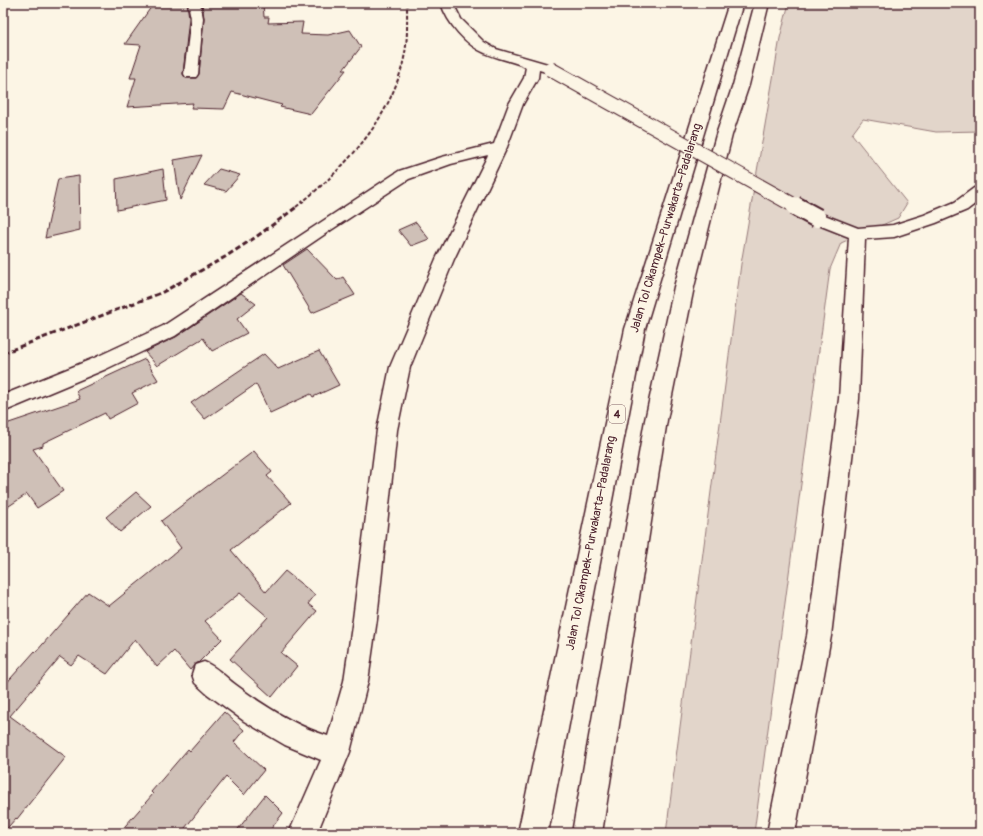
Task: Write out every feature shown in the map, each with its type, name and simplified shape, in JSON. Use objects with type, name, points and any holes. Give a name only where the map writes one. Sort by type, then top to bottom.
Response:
[{"type":"highway","name":"Jalan Tol Cikampek–Purwakarta–Padalarang","points":[[533,833],[634,329],[736,3]]},
{"type":"highway","points":[[587,833],[656,420],[681,302],[724,135],[741,85],[762,3]]},
{"type":"street","points":[[191,74],[197,18],[194,3]]},
{"type":"street","points":[[447,3],[448,8],[458,22],[483,48],[541,67],[817,218],[857,234],[894,231],[961,206],[980,192]]},
{"type":"street","points":[[303,833],[317,803],[337,752],[356,681],[366,611],[387,430],[400,367],[445,259],[500,147],[516,104],[531,78],[541,67]]},
{"type":"street","points":[[3,404],[99,364],[169,332],[325,226],[404,175],[448,160],[500,147]]},
{"type":"street","points":[[781,833],[819,636],[825,589],[849,399],[857,234]]},
{"type":"street","points":[[204,674],[215,685],[272,723],[308,743],[337,752]]},
{"type":"shaded area","points":[[789,3],[980,3],[980,131],[936,132],[863,119],[852,134],[907,203],[898,218],[841,243],[830,269],[754,833],[666,833],[741,264],[780,38]]},
{"type":"building","points":[[154,3],[187,3],[189,18],[183,74],[186,78],[196,78],[199,74],[204,18],[202,3],[263,3],[264,17],[269,17],[268,23],[303,22],[301,34],[328,35],[350,30],[361,47],[343,70],[346,70],[311,114],[280,107],[282,105],[232,92],[224,109],[191,108],[193,103],[127,107],[136,78],[130,78],[141,45],[125,44]]},
{"type":"building","points":[[202,155],[180,200],[174,160]]},
{"type":"building","points":[[163,169],[166,200],[117,210],[116,179]]},
{"type":"building","points":[[219,169],[240,175],[226,191],[204,185]]},
{"type":"building","points":[[79,176],[80,230],[45,238],[58,179]]},
{"type":"building","points":[[416,222],[429,239],[411,246],[398,230]]},
{"type":"building","points":[[307,249],[337,280],[343,277],[355,295],[312,313],[283,265]]},
{"type":"building","points":[[241,293],[256,304],[237,319],[247,333],[212,351],[203,338],[157,366],[145,352],[176,337]]},
{"type":"building","points":[[319,351],[339,385],[313,397],[311,394],[270,413],[256,384],[205,419],[191,403],[264,354],[278,369]]},
{"type":"building","points":[[145,359],[158,380],[132,393],[138,403],[108,419],[105,413],[43,443],[43,446],[33,449],[63,491],[37,508],[27,494],[3,510],[3,425],[80,399],[76,391]]},
{"type":"building","points":[[254,451],[272,472],[267,476],[291,503],[231,550],[266,592],[285,571],[315,595],[308,604],[317,611],[281,653],[297,666],[272,697],[230,659],[268,617],[240,593],[205,621],[222,639],[190,670],[174,651],[157,667],[135,639],[107,674],[79,656],[71,665],[60,657],[10,716],[66,757],[17,819],[16,818],[3,833],[3,687],[35,651],[36,652],[88,592],[109,606],[181,548],[161,521]]},
{"type":"building","points":[[136,492],[151,506],[120,532],[106,517]]},
{"type":"building","points":[[224,712],[244,730],[234,742],[264,770],[244,795],[226,777],[181,833],[119,833],[153,794],[151,792],[188,749],[190,751]]},
{"type":"building","points":[[265,795],[283,813],[268,833],[235,833]]},
{"type":"railway","points":[[296,207],[348,160],[377,122],[388,102],[398,81],[404,58],[407,30],[407,3]]},
{"type":"railway","points":[[3,353],[161,293],[225,257],[256,237],[298,206]]}]
